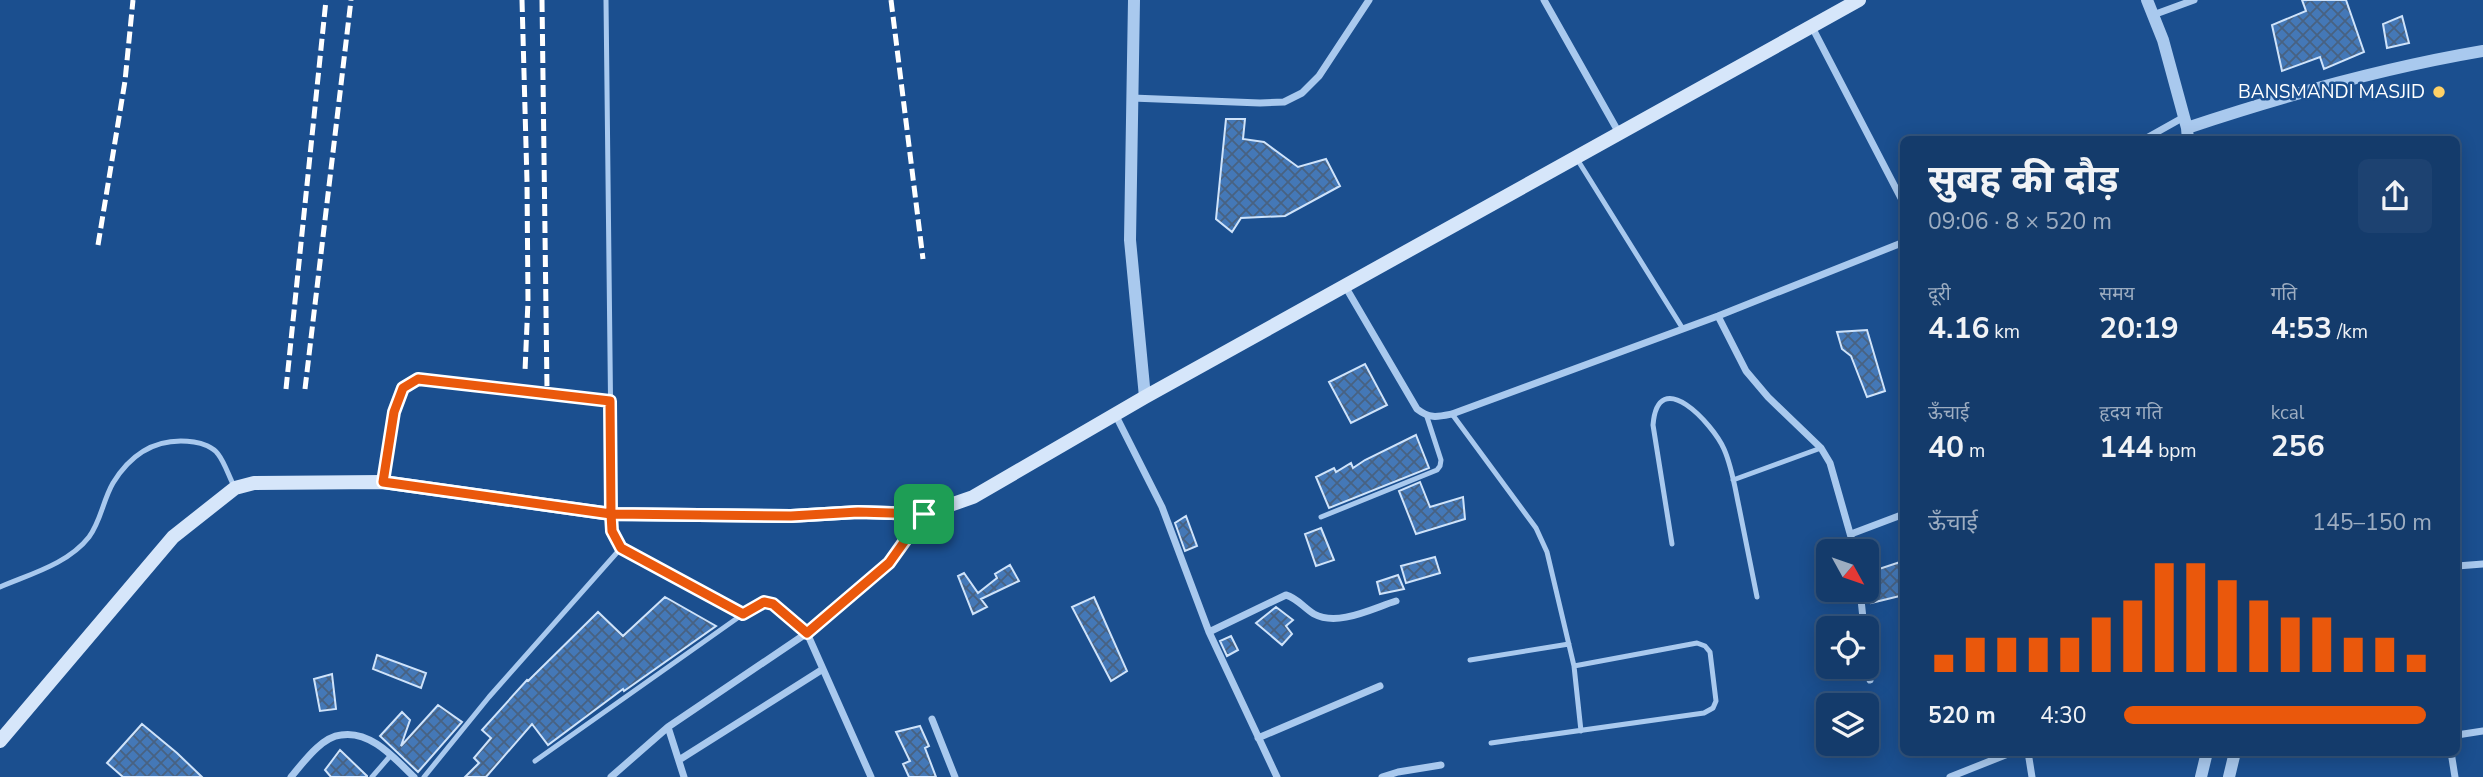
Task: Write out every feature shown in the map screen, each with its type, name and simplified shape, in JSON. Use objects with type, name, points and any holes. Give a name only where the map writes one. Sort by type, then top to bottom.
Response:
[{"type":"main road","points":[[0,741],[173,537],[234,488],[254,483],[383,482],[611,514],[924,514],[973,498],[1115,413],[1860,0]]},
{"type":"street","points":[[1133,0],[1130,240],[1145,397]]},
{"type":"street","points":[[1132,98],[1284,102],[1303,93],[1320,76],[1369,0]]},
{"type":"street","points":[[1545,0],[1619,134]]},
{"type":"street","points":[[2147,0],[2163,40],[2186,128]]},
{"type":"street","points":[[2153,15],[2194,0]]},
{"type":"street","points":[[1812,27],[1900,196]]},
{"type":"street","points":[[2157,136],[2269,101],[2446,57],[2483,51]]},
{"type":"street","points":[[1345,286],[1417,409],[1436,418],[1718,316],[1900,244]]},
{"type":"street","points":[[1718,316],[1746,371],[1768,397],[1821,448],[1830,463],[1852,539]]},
{"type":"street","points":[[1115,413],[1162,508],[1209,632],[1276,777]]},
{"type":"street","points":[[611,777],[668,727],[807,633],[889,563],[924,514]]},
{"type":"street","points":[[1851,534],[1900,516]]},
{"type":"street","points":[[2460,566],[2483,564]]},
{"type":"street","points":[[1209,632],[1282,595],[1292,596],[1312,612],[1330,619],[1343,618],[1396,601]]},
{"type":"street","points":[[807,633],[871,777]]},
{"type":"street","points":[[679,760],[823,670]]},
{"type":"street","points":[[1258,738],[1380,686]]},
{"type":"street","points":[[932,719],[955,777]]},
{"type":"street","points":[[668,727],[684,777]]},
{"type":"street","points":[[2460,735],[2483,731]]},
{"type":"street","points":[[291,777],[323,743],[340,734],[369,739],[414,777]]},
{"type":"street","points":[[1950,777],[2002,756]]},
{"type":"street","points":[[2029,756],[2032,777]]},
{"type":"street","points":[[2201,777],[2206,756]]},
{"type":"street","points":[[2229,777],[2234,756]]},
{"type":"street","points":[[2452,756],[2455,777]]},
{"type":"street","points":[[1382,777],[1441,765]]},
{"type":"lane","points":[[606,0],[612,531],[621,548],[743,614]]},
{"type":"lane","points":[[1576,157],[1683,329]]},
{"type":"lane","points":[[383,482],[394,412],[403,388],[418,379],[610,401]]},
{"type":"lane","points":[[1672,544],[1653,425],[1658,406],[1664,399],[1671,397],[1679,399],[1712,430],[1725,453],[1757,597]]},
{"type":"lane","points":[[1452,414],[1536,528],[1547,552],[1574,666],[1581,731]]},
{"type":"lane","points":[[1321,517],[1437,470],[1441,460],[1427,416]]},
{"type":"lane","points":[[0,587],[60,561],[79,547],[93,530],[112,485],[123,469],[141,453],[161,442],[177,440],[202,443],[217,453],[234,488]]},
{"type":"lane","points":[[1733,480],[1821,448]]},
{"type":"lane","points":[[424,777],[489,697],[621,548]]},
{"type":"lane","points":[[534,761],[764,602],[773,604],[807,633]]},
{"type":"lane","points":[[1491,743],[1704,713],[1713,708],[1716,701],[1710,652],[1697,643],[1574,666]]},
{"type":"lane","points":[[1470,660],[1569,644]]},
{"type":"lane","points":[[372,777],[391,755]]},
{"type":"building","points":[[2302,0],[2346,0],[2364,52],[2324,69],[2320,57],[2282,71],[2272,25],[2306,11]]},
{"type":"building","points":[[2402,16],[2409,43],[2387,48],[2383,24]]},
{"type":"building","points":[[1226,119],[1245,119],[1243,139],[1264,142],[1298,167],[1326,159],[1340,186],[1285,216],[1241,218],[1232,232],[1216,219]]},
{"type":"building","points":[[1867,330],[1885,391],[1867,397],[1851,356],[1842,349],[1837,332]]},
{"type":"building","points":[[1365,364],[1387,405],[1351,423],[1329,382]]},
{"type":"building","points":[[1416,435],[1429,468],[1329,508],[1316,477],[1334,468],[1336,472],[1351,463],[1353,468]]},
{"type":"building","points":[[1420,482],[1430,507],[1463,497],[1465,519],[1416,534],[1399,491]]},
{"type":"building","points":[[1186,516],[1197,546],[1185,551],[1175,523]]},
{"type":"building","points":[[1321,528],[1334,560],[1316,566],[1305,534]]},
{"type":"building","points":[[1435,557],[1440,573],[1406,583],[1401,566]]},
{"type":"building","points":[[1900,562],[1900,596],[1880,601],[1880,569]]},
{"type":"building","points":[[1010,565],[1019,581],[981,599],[987,607],[973,614],[958,576],[964,573],[978,593],[997,578],[995,574]]},
{"type":"building","points":[[1398,575],[1404,589],[1380,594],[1377,582]]},
{"type":"building","points":[[665,597],[716,626],[624,691],[623,689],[548,745],[532,724],[486,777],[465,777],[479,763],[474,758],[491,738],[482,730],[527,680],[598,612],[623,636]]},
{"type":"building","points":[[1094,597],[1127,671],[1111,681],[1072,607]]},
{"type":"building","points":[[1276,607],[1293,620],[1286,626],[1292,634],[1282,645],[1256,623]]},
{"type":"building","points":[[1231,636],[1238,650],[1227,656],[1220,641]]},
{"type":"building","points":[[377,655],[426,673],[421,688],[373,669]]},
{"type":"building","points":[[332,674],[336,709],[320,711],[314,679]]},
{"type":"building","points":[[438,705],[462,722],[418,772],[380,736],[402,712],[410,720],[401,746]]},
{"type":"building","points":[[142,724],[202,777],[123,777],[107,763]]},
{"type":"building","points":[[920,726],[929,746],[925,748],[936,777],[909,777],[903,764],[910,761],[896,732]]},
{"type":"building","points":[[340,750],[367,777],[331,777],[325,770]]},
{"type":"railway","points":[[98,245],[125,81],[133,0]]},
{"type":"railway","points":[[286,389],[326,0]]},
{"type":"railway","points":[[305,389],[351,0]]},
{"type":"railway","points":[[522,0],[528,301],[525,371]]},
{"type":"railway","points":[[542,0],[547,389]]},
{"type":"railway","points":[[891,0],[923,259]]},
{"type":"place","name":"BANSMANDI MASJID","points":[[2439,92]]},
{"type":"route","points":[[924,514],[611,514],[383,482],[398,398],[403,388],[418,379],[610,401],[611,514],[612,531],[621,548],[743,614],[764,602],[773,604],[807,633],[889,563],[924,514]]}]
